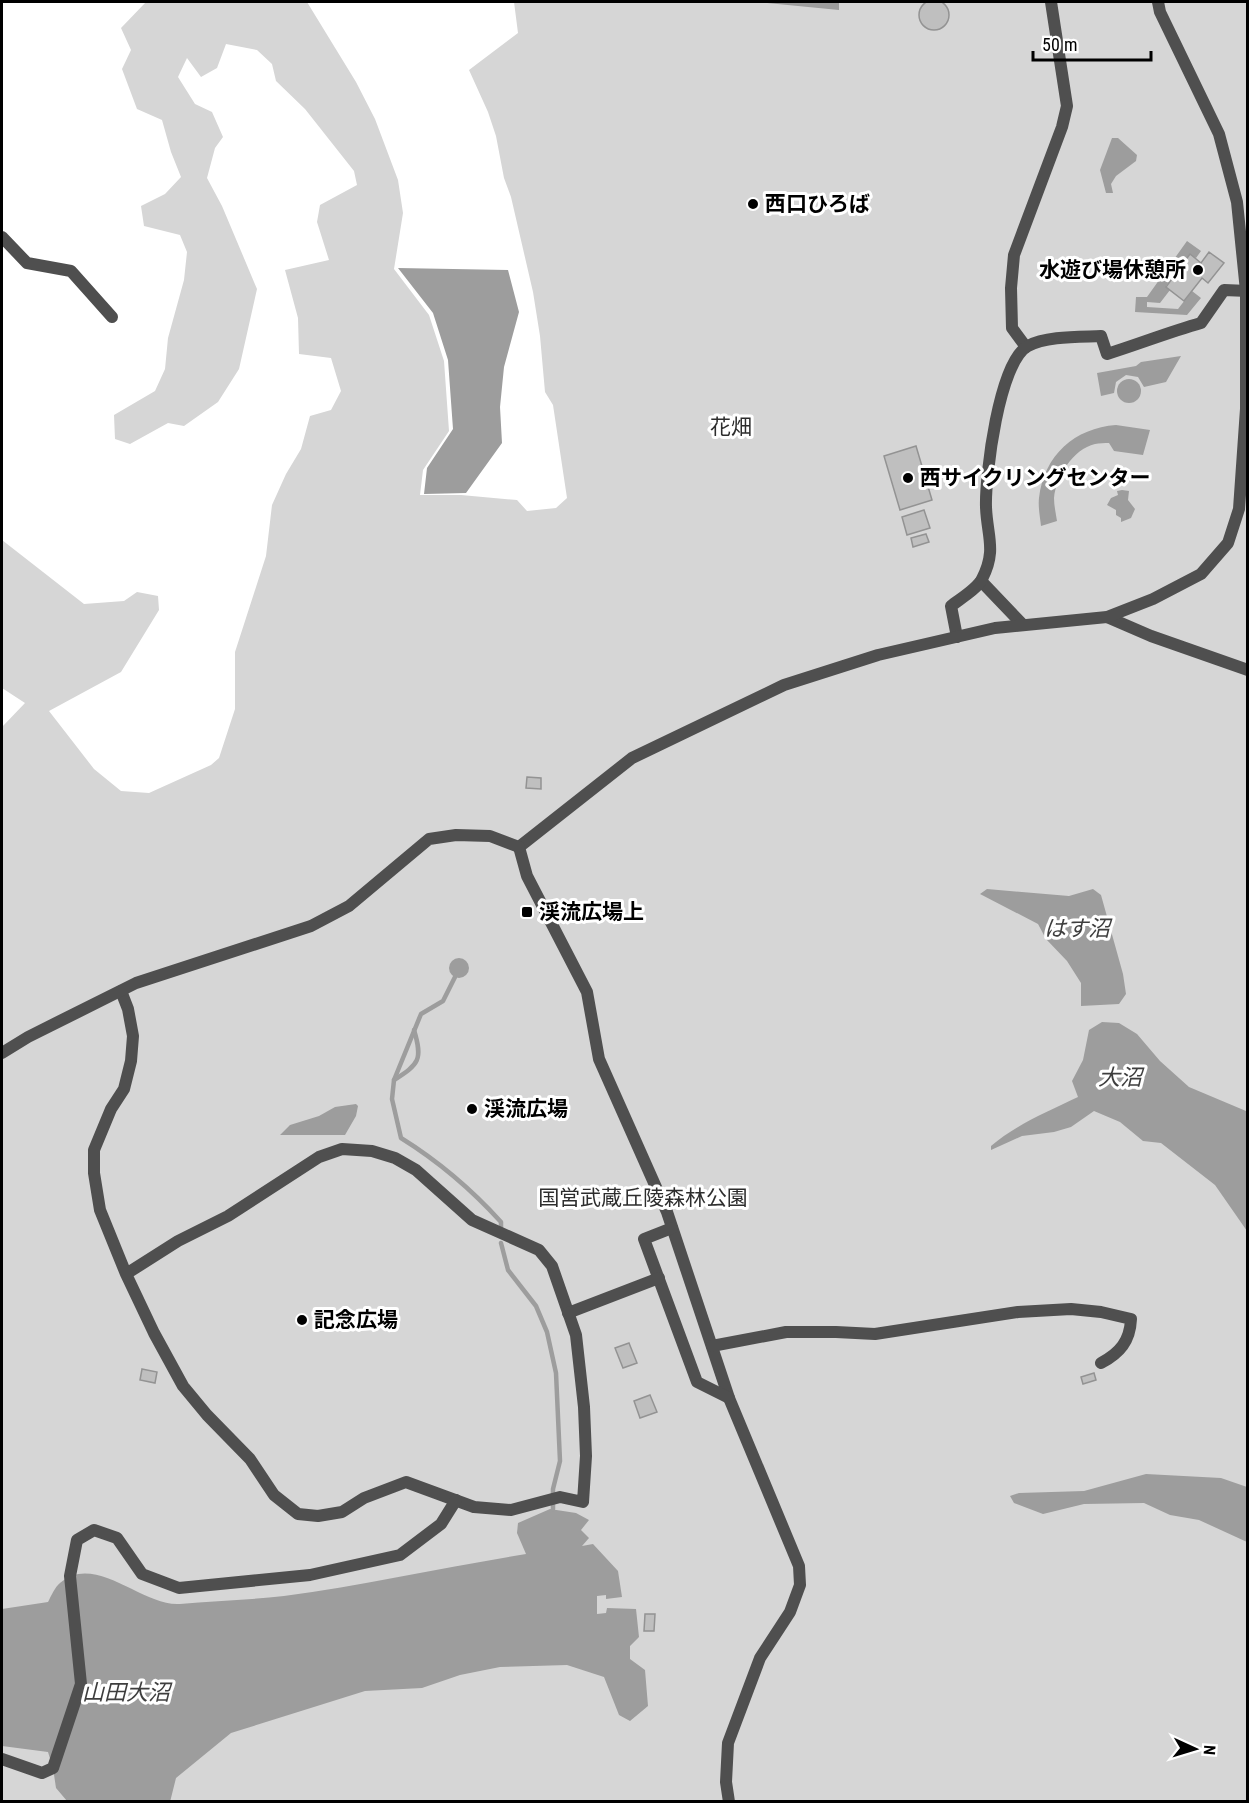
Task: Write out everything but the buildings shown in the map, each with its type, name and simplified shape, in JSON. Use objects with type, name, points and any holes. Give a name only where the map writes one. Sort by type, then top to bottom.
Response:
[{"type":"street","points":[[1026,346],[1012,328],[1011,288],[1014,255],[1062,127],[1067,106],[1051,2]]},
{"type":"street","points":[[519,847],[632,758],[774,690],[878,655],[995,628],[1107,617],[1153,599],[1200,574],[1228,543],[1239,509],[1246,409],[1247,291],[1237,202],[1219,134],[1160,12],[1158,2]]},
{"type":"street","points":[[2,237],[27,263],[71,272],[112,316]]},
{"type":"street","points":[[957,637],[951,606],[981,581],[990,558],[992,543],[986,508],[991,441],[1009,373],[1018,355],[1026,346],[1040,341],[1101,336],[1107,354],[1201,323],[1224,290],[1247,291]]},
{"type":"street","points":[[981,581],[1023,626]]},
{"type":"street","points":[[1107,617],[1151,636],[1248,670]]},
{"type":"street","points":[[2,1053],[28,1037],[136,983],[311,926],[349,906],[429,839],[456,835],[490,837],[519,847]]},
{"type":"street","points":[[519,847],[527,876],[587,992],[599,1059],[667,1212],[729,1398],[799,1566],[800,1585],[790,1612],[760,1658],[728,1743],[726,1782],[729,1802]]},
{"type":"street","points":[[121,991],[128,1009],[133,1036],[131,1061],[124,1089],[111,1109],[94,1150],[94,1173],[100,1210],[126,1274],[154,1333],[183,1386],[250,1460],[274,1495],[298,1514],[318,1516],[342,1512],[364,1498],[406,1482],[474,1507],[511,1510],[560,1497],[583,1502],[586,1456],[584,1407],[576,1335],[552,1266],[539,1250],[472,1220],[416,1170],[395,1158],[372,1151],[342,1149],[319,1157],[228,1216],[178,1241],[126,1274]]},
{"type":"street","points":[[672,1228],[644,1239],[697,1382],[729,1398]]},
{"type":"street","points":[[568,1313],[659,1278]]},
{"type":"street","points":[[712,1346],[786,1332],[875,1335],[1018,1311],[1071,1309],[1101,1312],[1131,1319],[1131,1333],[1116,1355],[1101,1363]]},
{"type":"street","points":[[2,1759],[42,1773],[53,1768],[81,1684],[70,1576],[77,1540],[94,1530],[117,1538],[142,1574],[179,1588],[310,1575],[400,1555],[441,1524],[456,1500]]},
{"type":"green space","name":"国営武蔵丘陵森林公園","points":[[146,2],[307,2],[356,82],[375,119],[398,180],[403,213],[394,269],[429,315],[444,361],[449,431],[423,470],[420,495],[461,495],[517,500],[527,511],[556,508],[567,498],[553,405],[545,392],[533,292],[511,197],[504,178],[496,136],[469,70],[518,33],[514,2],[1247,2],[1247,1801],[2,1801],[2,727],[25,703],[2,688],[2,540],[84,604],[124,601],[137,592],[158,596],[159,610],[121,672],[49,711],[94,769],[121,791],[149,793],[211,765],[219,758],[235,709],[235,652],[266,556],[272,505],[286,474],[301,449],[310,416],[331,410],[341,391],[331,358],[299,354],[298,318],[285,270],[329,260],[317,222],[320,205],[357,185],[354,171],[305,109],[276,81],[272,64],[257,50],[226,44],[217,68],[201,77],[187,58],[178,77],[195,104],[212,112],[223,137],[215,148],[207,178],[222,206],[257,289],[239,369],[218,402],[184,426],[168,423],[130,444],[115,439],[114,415],[155,391],[165,369],[168,338],[184,280],[187,252],[180,235],[144,226],[141,206],[165,194],[181,177],[162,120],[137,109],[122,69],[131,50],[121,28]]},
{"type":"water","points":[[758,2],[839,2],[839,10]]},
{"type":"water","points":[[1112,138],[1118,138],[1137,155],[1136,161],[1116,176],[1111,184],[1113,193],[1106,193],[1100,170]]},
{"type":"water","points":[[1187,241],[1201,251],[1196,258],[1190,255],[1166,286],[1170,290],[1160,303],[1147,302],[1147,307],[1178,309],[1192,291],[1201,298],[1187,315],[1135,312],[1136,297],[1147,297]]},
{"type":"water","points":[[398,268],[508,270],[519,312],[504,367],[500,407],[502,443],[466,493],[424,494],[427,468],[453,429],[448,360],[433,313]]},
{"type":"water","points":[[1181,356],[1166,382],[1144,387],[1138,377],[1126,375],[1116,382],[1114,393],[1101,396],[1097,373],[1136,366],[1141,362]]},
{"type":"water","points":[[1129,379],[1137,383],[1141,391],[1137,399],[1129,403],[1121,399],[1117,391],[1121,383]]},
{"type":"water","points":[[1116,425],[1150,430],[1143,455],[1114,451],[1109,443],[1087,447],[1067,465],[1058,481],[1054,498],[1057,521],[1041,526],[1039,498],[1042,483],[1055,457],[1075,438],[1101,427]]},
{"type":"water","points":[[1117,491],[1129,491],[1128,500],[1135,509],[1131,518],[1121,522],[1121,518],[1116,515],[1116,510],[1107,505],[1111,498],[1118,495]]},
{"type":"water","name":"はす沼","points":[[987,889],[1069,896],[1093,889],[1101,895],[1123,974],[1126,994],[1119,1004],[1081,1006],[1081,983],[1067,961],[1046,939],[1038,924],[980,894]]},
{"type":"water","points":[[459,958],[466,961],[469,968],[466,975],[459,978],[452,975],[449,968],[452,961]]},
{"type":"water","name":"大沼","points":[[1102,1022],[1119,1023],[1137,1034],[1160,1061],[1189,1087],[1246,1111],[1248,1114],[1247,1231],[1215,1185],[1161,1143],[1143,1141],[1120,1122],[1094,1111],[1071,1127],[1054,1132],[1022,1136],[991,1150],[991,1146],[1011,1131],[1078,1097],[1072,1081],[1083,1060],[1089,1030]]},
{"type":"water","points":[[356,1104],[358,1106],[356,1116],[345,1135],[280,1135],[290,1125],[319,1116],[335,1107]]},
{"type":"water","points":[[1146,1474],[1221,1478],[1247,1487],[1247,1542],[1199,1520],[1170,1515],[1144,1503],[1084,1504],[1043,1514],[1014,1503],[1010,1496],[1019,1493],[1084,1491]]},
{"type":"water","name":"山田大沼","points":[[550,1509],[576,1513],[589,1520],[581,1530],[589,1538],[582,1546],[593,1544],[618,1571],[622,1597],[606,1599],[606,1595],[597,1596],[597,1614],[606,1613],[607,1608],[636,1609],[639,1637],[630,1646],[630,1659],[645,1670],[648,1706],[630,1721],[619,1715],[604,1677],[567,1665],[500,1667],[460,1675],[422,1688],[365,1691],[231,1733],[176,1778],[170,1802],[67,1801],[56,1788],[48,1752],[2,1746],[2,1609],[48,1602],[58,1585],[74,1575],[88,1574],[104,1577],[166,1603],[180,1604],[284,1596],[526,1554],[517,1533],[518,1523]]},
{"type":"waterway","points":[[455,977],[443,1001],[421,1014],[394,1080],[392,1099],[401,1138],[428,1156],[466,1187],[501,1222],[501,1228]]},
{"type":"waterway","points":[[394,1080],[409,1070],[417,1060],[418,1048],[414,1030]]},
{"type":"waterway","points":[[501,1243],[508,1270],[536,1306],[547,1332],[556,1373],[560,1461],[553,1489],[553,1509]]},
{"type":"place","name":"西口ひろば","points":[[753,204]]},
{"type":"place","name":"水遊び場休憩所","points":[[1198,270]]},
{"type":"place","name":"西サイクリングセンター","points":[[908,478]]},
{"type":"place","name":"渓流広場上","points":[[527,912]]},
{"type":"place","name":"渓流広場","points":[[472,1109]]},
{"type":"place","name":"記念広場","points":[[302,1320]]},
{"type":"park label","name":"花畑","points":[[731,427]]}]
